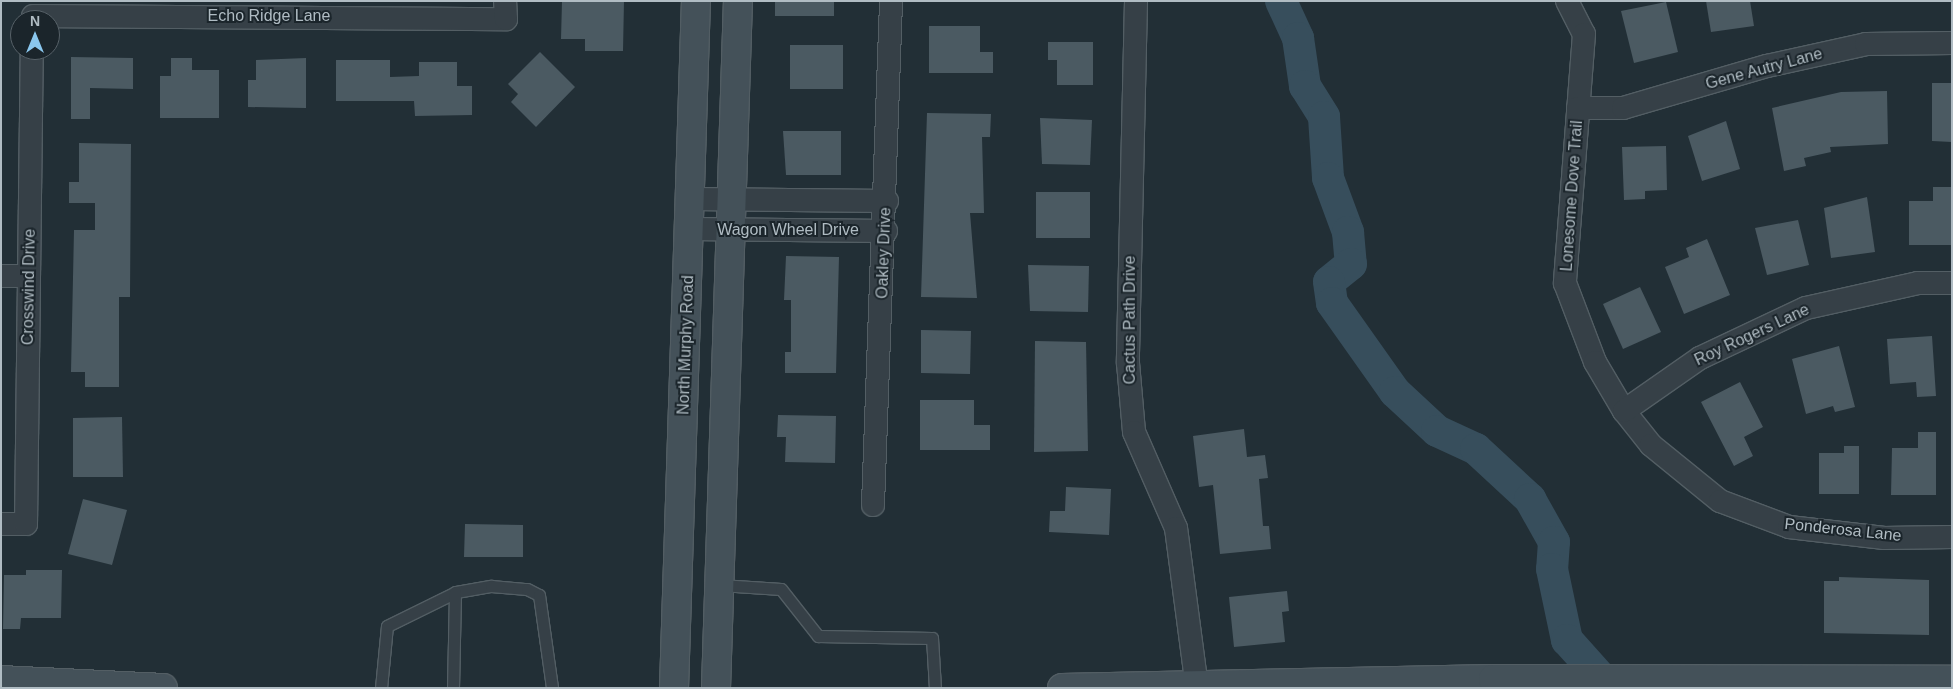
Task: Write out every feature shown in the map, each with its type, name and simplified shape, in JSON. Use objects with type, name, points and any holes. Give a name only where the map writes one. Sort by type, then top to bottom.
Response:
[{"type":"main road","name":"North Murphy Road","points":[[674,688],[692,199],[696,1]]},
{"type":"main road","points":[[716,688],[734,229],[738,1]]},
{"type":"main road","points":[[1062,688],[1493,679],[1952,680]]},
{"type":"main road","points":[[1,680],[64,685],[163,688]]},
{"type":"street","name":"Oakley Drive","points":[[873,505],[886,231],[892,1]]},
{"type":"street","name":"Cactus Path Drive","points":[[1136,1],[1128,373],[1134,432],[1176,528],[1198,686]]},
{"type":"street","name":"Lonesome Dove Trail","points":[[1567,1],[1584,34],[1565,283],[1595,362],[1624,411]]},
{"type":"street","name":"Echo Ridge Lane","points":[[60,12],[273,9],[505,10]]},
{"type":"street","name":"Gene Autry Lane","points":[[1578,108],[1623,108],[1767,66],[1866,44],[1952,44]]},
{"type":"street","name":"Crosswind Drive","points":[[1,524],[26,524],[32,60]]},
{"type":"street","name":"Wagon Wheel Drive","points":[[692,199],[886,201]]},
{"type":"street","name":"Wagon Wheel Drive","points":[[690,229],[886,231]]},
{"type":"street","points":[[1,276],[29,276]]},
{"type":"street","name":"Roy Rogers Lane","points":[[1624,411],[1700,358],[1806,308],[1918,283],[1952,283]]},
{"type":"street","name":"Ponderosa Lane","points":[[1624,411],[1651,445],[1720,501],[1788,527],[1884,538],[1952,537]]},
{"type":"lane","points":[[720,585],[781,589],[818,636],[932,638],[935,688]]},
{"type":"lane","points":[[381,688],[387,626],[455,592],[491,586],[527,589],[539,595],[552,688]]},
{"type":"lane","points":[[453,688],[455,592]]},
{"type":"building","points":[[562,1],[624,1],[623,51],[585,51],[585,39],[561,39]]},
{"type":"building","points":[[775,1],[834,1],[834,16],[775,16]]},
{"type":"building","points":[[1706,1],[1750,1],[1754,26],[1711,32]]},
{"type":"building","points":[[1666,2],[1678,52],[1634,63],[1621,11]]},
{"type":"building","points":[[929,26],[980,26],[980,52],[993,52],[993,73],[929,73]]},
{"type":"building","points":[[1048,42],[1093,42],[1093,85],[1057,85],[1057,60],[1048,60]]},
{"type":"building","points":[[790,45],[843,45],[843,89],[790,89]]},
{"type":"building","points":[[540,52],[575,87],[536,127],[511,102],[518,94],[508,84]]},
{"type":"building","points":[[71,57],[133,58],[133,89],[90,88],[90,119],[71,119]]},
{"type":"building","points":[[171,58],[192,58],[192,70],[219,70],[219,118],[160,118],[160,76],[171,76]]},
{"type":"building","points":[[306,58],[306,108],[248,107],[248,80],[256,80],[256,60]]},
{"type":"building","points":[[336,60],[390,60],[390,77],[419,76],[419,62],[457,62],[457,86],[472,86],[472,115],[415,116],[414,101],[336,101]]},
{"type":"building","points":[[1932,83],[1952,83],[1952,142],[1932,141]]},
{"type":"building","points":[[1887,91],[1888,144],[1830,147],[1831,152],[1804,158],[1806,166],[1784,171],[1772,108],[1841,92]]},
{"type":"building","points":[[927,113],[991,114],[990,137],[982,137],[984,213],[970,213],[977,298],[921,297]]},
{"type":"building","points":[[1040,118],[1092,120],[1090,165],[1042,164]]},
{"type":"building","points":[[1726,121],[1740,169],[1702,181],[1688,136]]},
{"type":"building","points":[[783,131],[841,131],[841,175],[786,175]]},
{"type":"building","points":[[79,143],[131,144],[130,297],[119,297],[119,387],[85,387],[85,372],[71,372],[74,230],[95,230],[95,203],[69,203],[69,182],[79,182]]},
{"type":"building","points":[[1666,146],[1667,190],[1645,191],[1645,199],[1624,200],[1622,147]]},
{"type":"building","points":[[1933,187],[1952,187],[1952,245],[1909,245],[1909,201],[1933,201]]},
{"type":"building","points":[[1036,192],[1090,192],[1090,238],[1036,238]]},
{"type":"building","points":[[1867,197],[1875,252],[1831,258],[1824,208]]},
{"type":"building","points":[[1798,220],[1809,265],[1767,275],[1755,228]]},
{"type":"building","points":[[1707,239],[1730,295],[1684,314],[1665,267],[1689,257],[1686,248]]},
{"type":"building","points":[[786,256],[839,257],[836,373],[785,373],[785,352],[791,352],[791,300],[784,300]]},
{"type":"building","points":[[1028,265],[1089,266],[1088,312],[1030,311]]},
{"type":"building","points":[[1640,287],[1661,332],[1623,349],[1603,304]]},
{"type":"building","points":[[921,330],[971,331],[970,374],[921,373]]},
{"type":"building","points":[[1932,336],[1936,396],[1917,397],[1916,382],[1890,384],[1887,339]]},
{"type":"building","points":[[1035,341],[1086,342],[1088,451],[1034,452]]},
{"type":"building","points":[[1839,346],[1855,407],[1835,412],[1833,406],[1806,414],[1792,359]]},
{"type":"building","points":[[1740,382],[1763,427],[1744,437],[1753,456],[1734,466],[1701,402]]},
{"type":"building","points":[[920,400],[974,400],[974,425],[990,425],[990,450],[920,450]]},
{"type":"building","points":[[778,415],[836,416],[835,463],[785,462],[786,437],[777,437]]},
{"type":"building","points":[[122,417],[123,477],[73,477],[73,418]]},
{"type":"building","points":[[1244,429],[1247,457],[1265,455],[1268,478],[1259,479],[1263,526],[1269,526],[1271,549],[1220,554],[1213,485],[1199,487],[1193,436]]},
{"type":"building","points":[[1918,432],[1936,432],[1936,495],[1891,495],[1892,448],[1918,448]]},
{"type":"building","points":[[1844,446],[1859,446],[1859,494],[1819,494],[1819,453],[1844,453]]},
{"type":"building","points":[[1066,487],[1111,489],[1109,535],[1049,532],[1050,511],[1065,511]]},
{"type":"building","points":[[83,499],[127,510],[112,565],[68,554]]},
{"type":"building","points":[[465,524],[523,525],[523,557],[464,557]]},
{"type":"building","points":[[26,570],[62,570],[61,618],[21,618],[20,629],[3,629],[4,575],[26,575]]},
{"type":"building","points":[[1839,577],[1929,580],[1929,635],[1824,633],[1824,581],[1839,581]]},
{"type":"building","points":[[1287,591],[1289,611],[1282,612],[1285,642],[1234,647],[1229,597]]},
{"type":"waterway","points":[[1281,1],[1298,38],[1305,86],[1324,117],[1328,178],[1348,232],[1351,264],[1329,282],[1332,303],[1395,392],[1437,431],[1476,449],[1530,499],[1554,542],[1552,569],[1567,640],[1610,688]]}]
